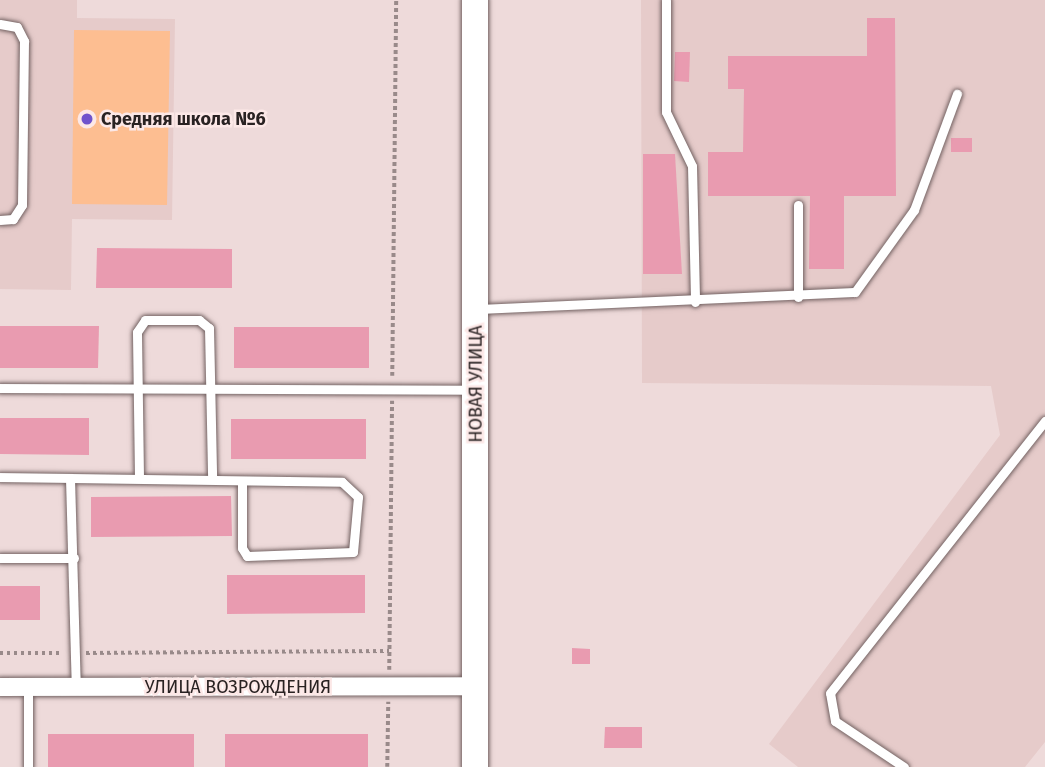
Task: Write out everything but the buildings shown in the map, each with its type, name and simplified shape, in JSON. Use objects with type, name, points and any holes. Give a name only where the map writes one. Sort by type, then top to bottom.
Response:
[{"type":"street","name":"НОВАЯ УЛИЦА","points":[[475,0],[475,767]]},
{"type":"street","name":"УЛИЦА ВОЗРОЖДЕНИЯ","points":[[0,687],[476,687]]},
{"type":"lane","points":[[666,0],[666,112],[692,166],[695,302]]},
{"type":"lane","points":[[0,24],[16,27],[24,41],[22,205],[13,219],[0,220]]},
{"type":"lane","points":[[476,309],[846,294],[862,286],[914,210],[957,94]]},
{"type":"lane","points":[[798,205],[798,297]]},
{"type":"lane","points":[[139,477],[137,332],[145,320],[199,320],[209,328],[212,477]]},
{"type":"lane","points":[[0,388],[476,390]]},
{"type":"lane","points":[[904,767],[835,721],[830,692],[1045,421]]},
{"type":"lane","points":[[0,477],[212,477],[242,482],[352,487],[358,497],[353,552],[247,556],[242,548],[242,482]]},
{"type":"lane","points":[[70,478],[76,687]]},
{"type":"lane","points":[[0,558],[74,558]]},
{"type":"lane","points":[[28,687],[28,767]]},
{"type":"path","points":[[0,653],[389,652]]},
{"type":"shaded area","name":"Средняя школа №6","points":[[0,0],[77,0],[77,18],[175,19],[172,220],[72,219],[71,290],[0,289]]},
{"type":"shaded area","points":[[641,0],[1045,0],[1045,742],[1025,767],[798,767],[769,744],[1000,435],[991,386],[642,383]]},
{"type":"shaded area","points":[[74,30],[170,31],[167,205],[72,204]]},
{"type":"place","name":"Средняя школа №6","points":[[87,119]]}]
